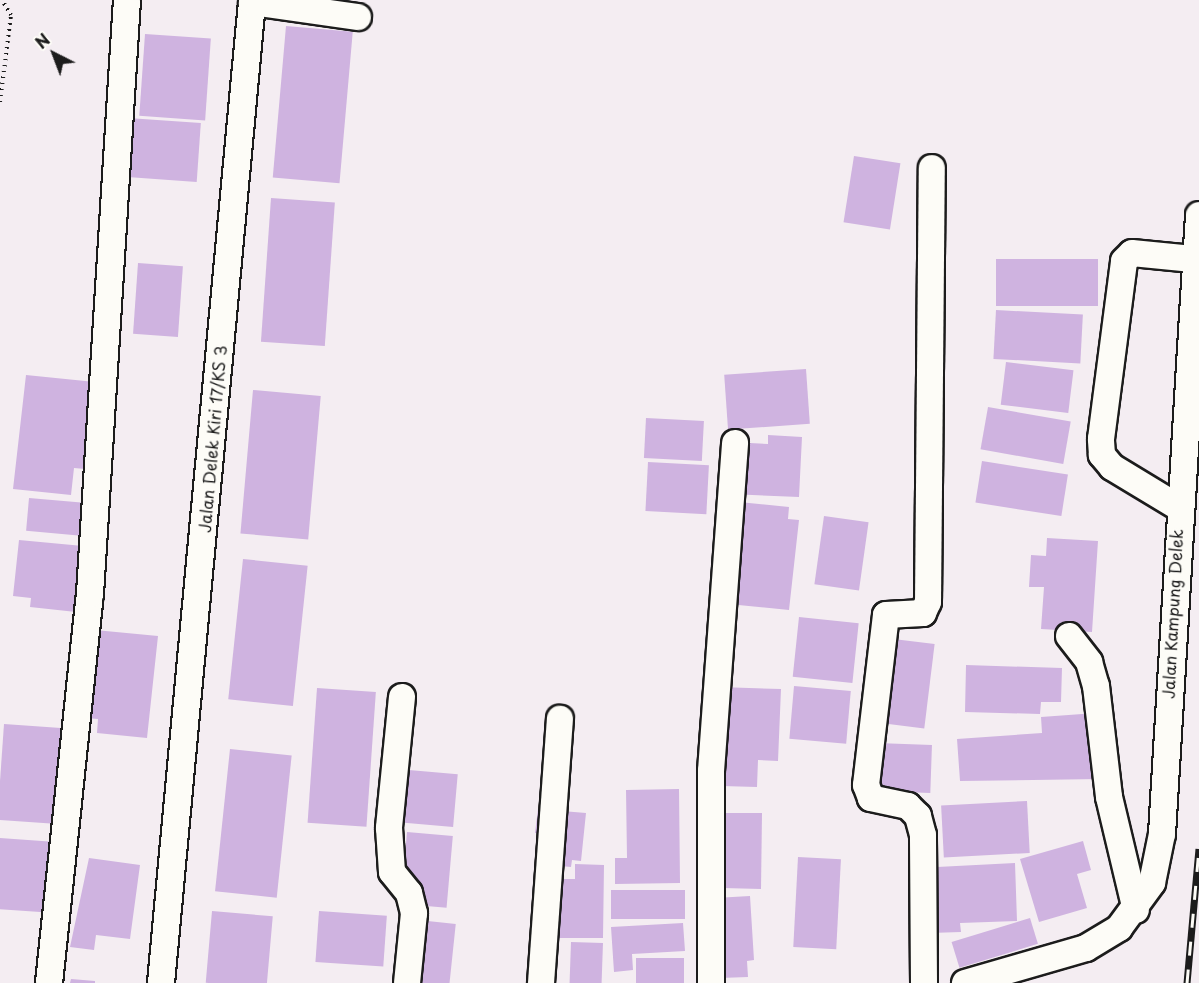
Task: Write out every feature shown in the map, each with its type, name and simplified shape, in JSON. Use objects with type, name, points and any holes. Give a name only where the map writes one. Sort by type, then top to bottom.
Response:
[{"type":"street","points":[[49,983],[90,594],[127,0]]},
{"type":"street","name":"Jalan Delek Kiri 17/KS 3","points":[[161,983],[252,1],[358,17]]},
{"type":"street","points":[[924,983],[923,835],[918,816],[908,806],[871,798],[866,785],[886,615],[923,613],[928,602],[932,168]]},
{"type":"street","name":"Jalan Kampung Delek","points":[[965,983],[1053,972],[1119,928],[1136,910],[1152,883],[1162,834],[1178,507],[1194,259],[1199,215]]},
{"type":"street","points":[[1178,507],[1112,467],[1102,455],[1101,440],[1124,261],[1132,253],[1194,259]]},
{"type":"street","points":[[711,983],[711,771],[735,443]]},
{"type":"street","points":[[1070,636],[1089,662],[1096,686],[1109,797],[1136,910]]},
{"type":"street","points":[[402,697],[389,828],[392,872],[409,893],[414,914],[407,983]]},
{"type":"street","points":[[541,983],[560,718]]},
{"type":"path","points":[[0,102],[11,15],[2,0]]},
{"type":"building","points":[[286,26],[353,32],[339,183],[273,177]]},
{"type":"building","points":[[145,34],[211,39],[205,120],[139,116]]},
{"type":"building","points":[[128,118],[201,123],[197,182],[124,177]]},
{"type":"building","points":[[854,156],[900,163],[890,230],[844,222]]},
{"type":"building","points":[[271,198],[335,202],[325,346],[261,342]]},
{"type":"building","points":[[996,259],[1098,259],[1098,306],[996,306]]},
{"type":"building","points":[[138,263],[183,266],[178,337],[133,334]]},
{"type":"building","points":[[996,310],[1083,315],[1080,363],[993,359]]},
{"type":"building","points":[[1006,362],[1073,370],[1068,413],[1001,405]]},
{"type":"building","points":[[806,369],[810,424],[728,430],[724,375]]},
{"type":"building","points":[[26,375],[95,382],[85,469],[74,468],[71,495],[13,489]]},
{"type":"building","points":[[253,390],[321,396],[308,539],[240,533]]},
{"type":"building","points":[[988,407],[1071,422],[1063,464],[981,449]]},
{"type":"building","points":[[646,418],[704,421],[702,461],[644,458]]},
{"type":"building","points":[[768,435],[802,437],[799,497],[729,494],[731,442],[768,444]]},
{"type":"building","points":[[982,461],[1068,475],[1061,516],[975,502]]},
{"type":"building","points":[[648,462],[709,465],[706,514],[645,511]]},
{"type":"building","points":[[29,498],[87,503],[84,536],[26,531]]},
{"type":"building","points":[[729,501],[789,507],[788,519],[799,520],[789,610],[718,603]]},
{"type":"building","points":[[824,516],[869,522],[859,591],[814,584]]},
{"type":"building","points":[[1047,538],[1098,541],[1092,632],[1041,629],[1044,587],[1029,587],[1031,555],[1046,556]]},
{"type":"building","points":[[19,540],[83,546],[76,612],[30,607],[31,598],[13,596]]},
{"type":"building","points":[[243,559],[308,566],[293,706],[228,699]]},
{"type":"building","points":[[799,617],[859,623],[852,683],[793,677]]},
{"type":"building","points":[[95,630],[158,636],[147,738],[97,733],[98,719],[86,718]]},
{"type":"building","points":[[885,638],[935,644],[924,728],[875,722]]},
{"type":"building","points":[[966,665],[1062,668],[1061,702],[1041,702],[1040,714],[965,712]]},
{"type":"building","points":[[794,686],[851,691],[846,744],[789,739]]},
{"type":"building","points":[[719,687],[781,689],[778,761],[758,760],[757,787],[722,786]]},
{"type":"building","points":[[317,688],[376,692],[366,827],[308,823]]},
{"type":"building","points":[[1096,713],[1100,779],[960,781],[957,739],[1042,733],[1041,717]]},
{"type":"building","points":[[4,724],[61,728],[54,824],[0,820]]},
{"type":"building","points":[[877,743],[932,745],[930,793],[875,791]]},
{"type":"building","points":[[230,749],[292,755],[277,898],[215,891]]},
{"type":"building","points":[[386,768],[458,774],[453,827],[381,821]]},
{"type":"building","points":[[679,789],[680,883],[615,884],[615,858],[627,858],[626,790]]},
{"type":"building","points":[[1027,801],[1030,853],[944,857],[941,806]]},
{"type":"building","points":[[538,809],[586,813],[581,861],[572,860],[571,867],[550,865],[553,834],[535,833]]},
{"type":"building","points":[[711,813],[762,813],[761,889],[723,888]]},
{"type":"building","points":[[407,832],[453,836],[447,908],[401,904]]},
{"type":"building","points":[[0,838],[49,841],[44,912],[0,909]]},
{"type":"building","points":[[1083,841],[1091,870],[1077,874],[1087,908],[1039,922],[1020,859]]},
{"type":"building","points":[[798,857],[841,859],[836,949],[793,947]]},
{"type":"building","points":[[89,858],[140,865],[130,939],[96,935],[94,950],[70,947]]},
{"type":"building","points":[[1015,863],[1017,921],[960,923],[961,932],[930,933],[927,877],[937,876],[937,867]]},
{"type":"building","points":[[575,864],[604,865],[603,938],[542,938],[543,879],[575,879]]},
{"type":"building","points":[[611,890],[685,890],[685,919],[611,919]]},
{"type":"building","points":[[750,896],[754,960],[747,961],[748,977],[720,978],[715,898]]},
{"type":"building","points":[[212,911],[273,916],[267,983],[206,983]]},
{"type":"building","points":[[319,911],[387,916],[383,967],[315,962]]},
{"type":"building","points":[[1030,918],[1038,944],[959,968],[952,942]]},
{"type":"building","points":[[409,919],[456,924],[450,983],[402,983]]},
{"type":"building","points":[[683,923],[685,951],[632,954],[633,970],[614,972],[611,927]]},
{"type":"building","points":[[571,942],[603,943],[602,983],[570,983]]},
{"type":"building","points":[[636,958],[684,958],[684,983],[636,983]]},
{"type":"building","points":[[71,979],[95,981],[95,983],[70,983]]},
{"type":"railway","points":[[1187,983],[1199,849]]}]
